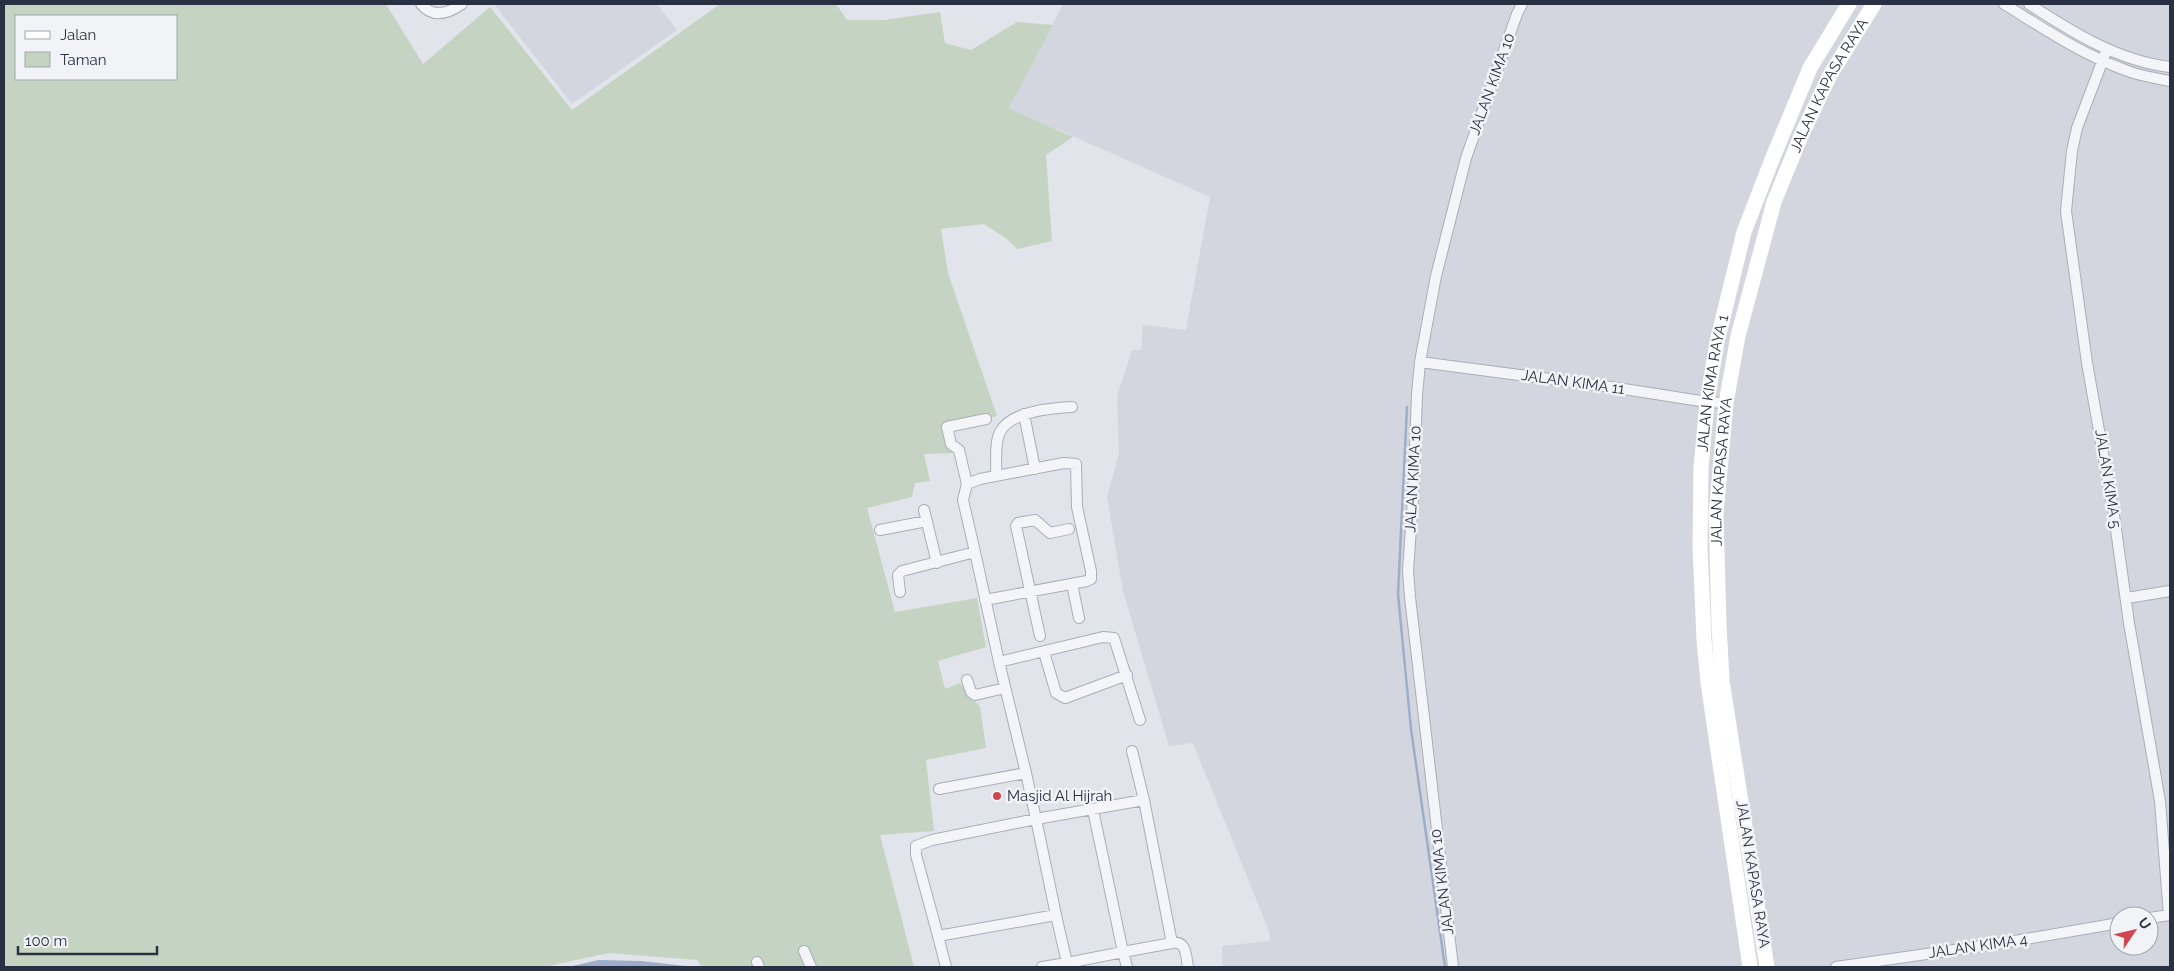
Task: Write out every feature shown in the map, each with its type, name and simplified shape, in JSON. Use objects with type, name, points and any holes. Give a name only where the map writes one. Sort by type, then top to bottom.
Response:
[{"type":"main road","name":"JALAN KIMA RAYA 1","points":[[1750,967],[1708,683],[1704,640],[1700,546],[1701,468],[1707,402],[1717,342],[1744,232],[1810,68],[1850,4]]},
{"type":"main road","name":"JALAN KAPASA RAYA","points":[[1766,967],[1721,662],[1716,514],[1726,403],[1738,336],[1774,202],[1801,136],[1830,74],[1874,4]]},
{"type":"street","points":[[421,4],[438,14],[448,12],[459,4]]},
{"type":"street","name":"JALAN KIMA 10","points":[[1453,967],[1408,571],[1420,362],[1436,276],[1466,158],[1522,4]]},
{"type":"street","points":[[2004,4],[2053,35],[2102,61],[2127,71],[2170,81]]},
{"type":"street","points":[[2030,4],[2055,21],[2107,49],[2170,67]]},
{"type":"street","name":"JALAN KIMA 5","points":[[2107,49],[2076,135],[2066,192],[2066,211],[2087,363],[2160,802],[2170,915]]},
{"type":"street","name":"JALAN KIMA 11","points":[[1420,362],[1611,387],[1707,402],[1726,403]]},
{"type":"street","points":[[996,476],[1000,431],[1024,414],[1050,408],[1072,407]]},
{"type":"street","points":[[1024,414],[1035,469]]},
{"type":"street","points":[[986,419],[947,427],[951,444],[959,450],[968,484],[963,500],[1026,773],[1067,965]]},
{"type":"street","points":[[968,484],[980,479],[1064,463],[1073,463],[1077,467],[1077,507],[1091,576],[1086,581],[985,600]]},
{"type":"street","points":[[924,510],[937,562]]},
{"type":"street","points":[[1040,636],[1016,524],[1035,520],[1050,532],[1069,529]]},
{"type":"street","points":[[880,530],[926,521]]},
{"type":"street","points":[[900,592],[899,573],[976,552]]},
{"type":"street","points":[[1072,584],[1079,618]]},
{"type":"street","points":[[2127,598],[2170,591]]},
{"type":"street","points":[[999,662],[1110,636],[1117,642],[1140,720]]},
{"type":"street","points":[[1044,652],[1056,693],[1065,698],[1127,675]]},
{"type":"street","points":[[967,680],[971,692],[975,695],[1005,688]]},
{"type":"street","points":[[1132,751],[1144,800],[1172,943]]},
{"type":"street","points":[[939,789],[1026,773]]},
{"type":"street","points":[[946,967],[916,855],[916,846],[932,840],[1036,819],[1144,800]]},
{"type":"street","points":[[1093,810],[1127,967]]},
{"type":"street","points":[[938,936],[1056,915]]},
{"type":"street","name":"JALAN KIMA 4","points":[[1836,967],[2003,943],[2109,925]]},
{"type":"street","points":[[1042,967],[1067,965],[1179,942],[1183,945],[1188,967]]},
{"type":"street","points":[[804,951],[811,967]]},
{"type":"shaded area","points":[[494,4],[657,4],[677,30],[572,104]]},
{"type":"shaded area","points":[[1063,4],[2170,4],[2170,967],[1222,967],[1222,946],[1270,941],[1269,931],[1193,743],[1169,746],[1123,591],[1107,497],[1119,453],[1117,396],[1132,350],[1141,350],[1143,325],[1186,330],[1210,197],[1009,108]]},
{"type":"green space","points":[[4,4],[386,4],[423,64],[490,7],[572,110],[720,4],[836,4],[847,20],[884,20],[940,12],[945,43],[971,50],[1017,22],[1053,25],[1009,108],[1073,137],[1046,155],[1052,241],[1017,249],[1007,239],[984,224],[941,229],[948,273],[997,416],[948,425],[958,453],[924,454],[930,481],[915,483],[912,497],[867,508],[895,612],[977,598],[986,647],[938,661],[945,689],[960,683],[980,707],[986,748],[926,760],[934,831],[880,835],[914,967],[702,967],[697,960],[609,953],[544,967],[4,967]]},
{"type":"water","points":[[599,960],[642,961],[694,967],[568,967]]},
{"type":"waterway","points":[[1407,407],[1398,594],[1411,729],[1445,967]]},
{"type":"place","name":"Masjid Al Hijrah","points":[[997,796]]}]
